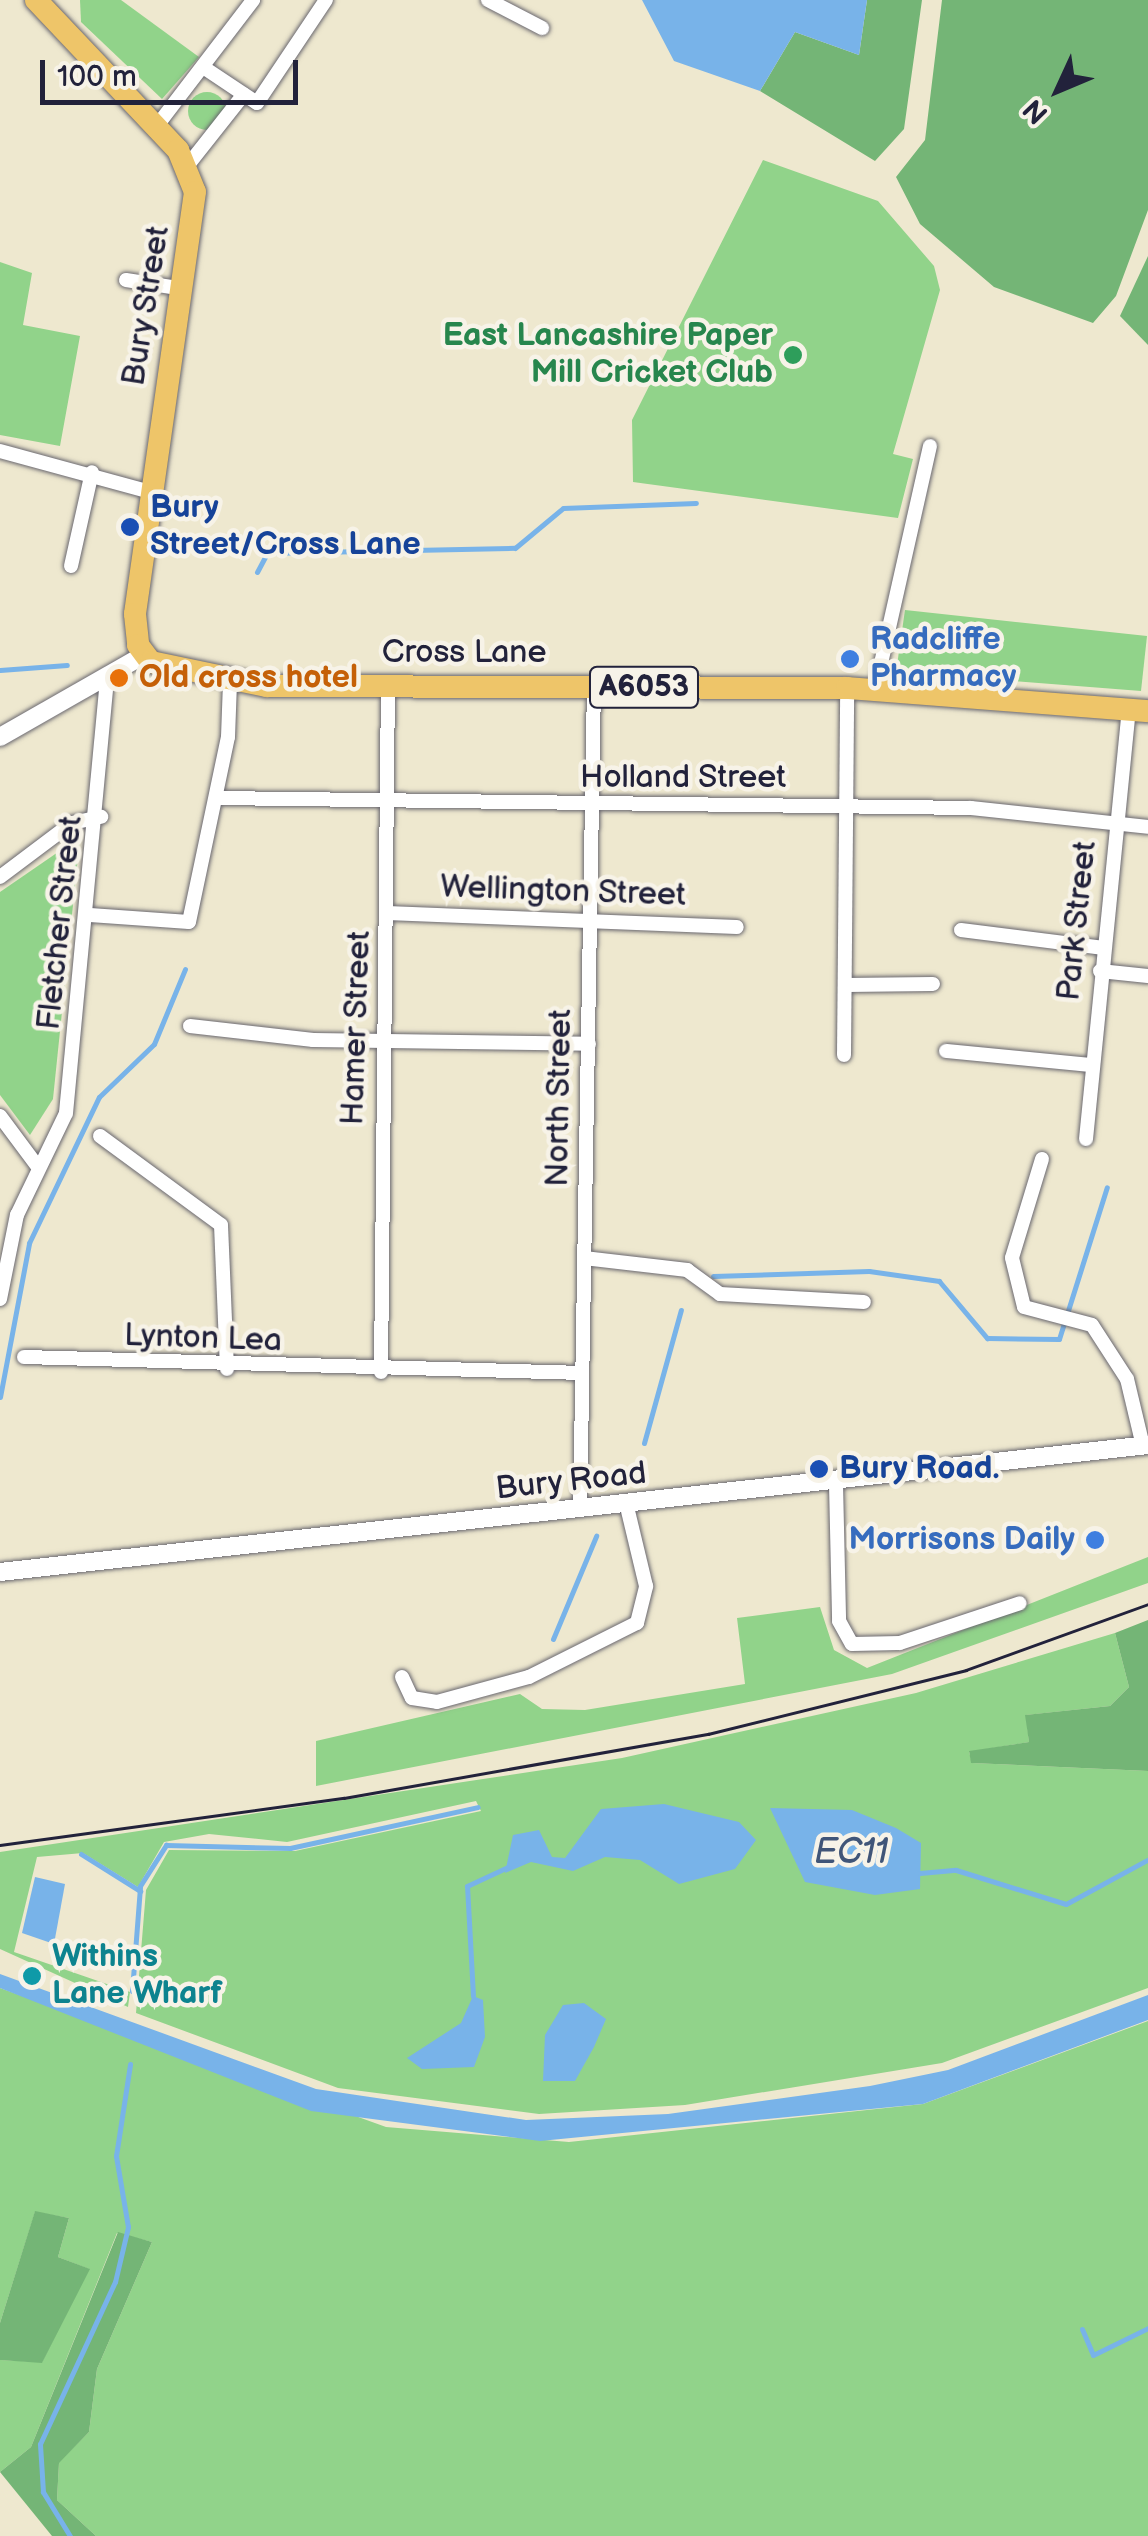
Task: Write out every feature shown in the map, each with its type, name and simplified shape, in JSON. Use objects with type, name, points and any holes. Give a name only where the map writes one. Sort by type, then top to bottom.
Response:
[{"type":"main road","points":[[50,5],[188,166]]},
{"type":"main road","name":"Bury Street","points":[[144,655],[134,633],[151,492],[184,288],[195,192],[188,166]]},
{"type":"main road","name":"Cross Lane","points":[[144,655],[172,672],[230,682],[848,688],[1138,710]]},
{"type":"street","points":[[156,128],[206,69],[253,0]]},
{"type":"street","points":[[188,166],[250,99],[326,0]]},
{"type":"street","points":[[488,0],[542,28]]},
{"type":"street","points":[[206,69],[250,99]]},
{"type":"street","points":[[126,280],[184,288]]},
{"type":"street","points":[[874,690],[930,446]]},
{"type":"street","points":[[0,451],[92,472],[151,492]]},
{"type":"street","points":[[71,566],[92,472]]},
{"type":"street","points":[[0,736],[144,655]]},
{"type":"street","name":"Fletcher Street","points":[[0,1299],[38,1167],[66,1113],[101,817],[107,678]]},
{"type":"street","points":[[90,915],[189,922],[218,798],[230,682]]},
{"type":"street","name":"Hamer Street","points":[[380,1372],[388,685]]},
{"type":"street","name":"North Street","points":[[580,1510],[594,687]]},
{"type":"street","points":[[844,1055],[842,806],[848,688]]},
{"type":"street","name":"Park Street","points":[[1086,1139],[1116,824],[1138,710]]},
{"type":"street","name":"Holland Street","points":[[218,798],[593,806],[842,806],[1148,827]]},
{"type":"street","points":[[0,876],[72,824],[101,817]]},
{"type":"street","name":"Wellington Street","points":[[388,914],[737,926]]},
{"type":"street","points":[[961,930],[1104,948]]},
{"type":"street","points":[[1100,970],[1148,976]]},
{"type":"street","points":[[846,985],[933,984]]},
{"type":"street","points":[[190,1026],[382,1043],[588,1044]]},
{"type":"street","points":[[946,1051],[1091,1065]]},
{"type":"street","points":[[0,1116],[38,1167]]},
{"type":"street","points":[[100,1136],[221,1225],[227,1369]]},
{"type":"street","points":[[1042,1159],[1012,1258],[1024,1307],[1092,1325],[1126,1379],[1145,1446]]},
{"type":"street","points":[[584,1258],[688,1270],[720,1294],[864,1302]]},
{"type":"street","name":"Lynton Lea","points":[[24,1358],[227,1369],[582,1373]]},
{"type":"street","name":"Bury Road","points":[[0,1572],[627,1507],[1145,1446]]},
{"type":"street","points":[[836,1484],[839,1621],[852,1644],[900,1642],[1020,1604]]},
{"type":"street","points":[[402,1677],[412,1698],[437,1702],[529,1677],[636,1624],[646,1586],[627,1507]]},
{"type":"green space","points":[[80,0],[121,0],[199,57],[162,99],[81,22]]},
{"type":"green space","points":[[867,0],[922,0],[904,129],[875,161],[760,91],[795,32],[859,55]]},
{"type":"green space","points":[[942,0],[1148,0],[1148,210],[1116,296],[1093,323],[994,287],[920,224],[896,177],[925,140]]},
{"type":"green space","points":[[207,92],[220,98],[226,111],[220,124],[207,130],[194,124],[188,111],[194,98]]},
{"type":"green space","name":"East Lancashire Paper Mill Cricket Club","points":[[763,160],[878,201],[934,266],[940,290],[893,454],[913,459],[898,518],[633,482],[632,420]]},
{"type":"green space","points":[[1148,256],[1148,345],[1120,316]]},
{"type":"green space","points":[[0,262],[32,273],[23,325],[80,336],[60,446],[0,435]]},
{"type":"green space","points":[[905,610],[1147,636],[1141,691],[896,672]]},
{"type":"green space","points":[[80,837],[53,1099],[30,1135],[0,1095],[0,892]]},
{"type":"green space","points":[[1148,1557],[1148,1583],[892,1674],[316,1786],[316,1741],[520,1694],[542,1709],[585,1710],[745,1684],[737,1618],[820,1607],[834,1650],[867,1668]]},
{"type":"green space","points":[[1148,1620],[1148,1771],[971,1763],[969,1751],[1029,1742],[1025,1715],[1110,1706],[1129,1687],[1115,1633]]},
{"type":"green space","points":[[1115,1633],[1129,1687],[1110,1706],[1026,1715],[1029,1742],[969,1752],[972,1763],[1148,1771],[1148,1988],[942,2063],[685,2105],[539,2114],[338,2088],[136,2013],[146,1890],[169,1850],[295,1851],[481,1811],[476,1801],[287,1842],[209,1834],[164,1842],[138,1887],[83,1853],[37,1857],[14,1952],[130,1992],[128,2007],[0,1949],[0,1852],[622,1758],[916,1693]]},
{"type":"green space","points":[[0,1988],[386,2127],[569,2142],[923,2104],[1148,2021],[1148,2536],[96,2536],[57,2500],[59,2462],[89,2432],[97,2369],[152,2242],[117,2233],[31,2447],[0,2472],[0,2360],[42,2362],[89,2269],[58,2257],[69,2218],[35,2212],[0,2323]]},
{"type":"green space","points":[[35,2211],[69,2218],[58,2257],[90,2269],[42,2363],[0,2360],[0,2323]]},
{"type":"green space","points":[[118,2232],[152,2242],[97,2369],[89,2432],[59,2463],[57,2500],[96,2536],[52,2536],[0,2472],[31,2447]]},
{"type":"water","points":[[642,0],[867,0],[859,55],[795,32],[760,91],[674,61]]},
{"type":"water","points":[[664,1804],[739,1822],[756,1840],[735,1869],[679,1884],[640,1860],[605,1857],[573,1871],[531,1862],[505,1873],[513,1835],[539,1830],[552,1857],[565,1858],[601,1809]]},
{"type":"water","name":"EC11","points":[[770,1808],[852,1810],[896,1828],[921,1843],[920,1889],[875,1895],[805,1882]]},
{"type":"water","points":[[35,1877],[65,1884],[54,1944],[22,1933]]},
{"type":"water","points":[[0,1974],[316,2089],[526,2120],[668,2114],[870,2086],[948,2070],[1148,1995],[1148,2020],[923,2104],[540,2141],[311,2111],[0,1988]]},
{"type":"water","points":[[473,1996],[483,2000],[485,2037],[474,2067],[422,2069],[407,2058],[461,2023]]},
{"type":"water","points":[[584,2003],[606,2019],[594,2047],[575,2081],[543,2081],[545,2035],[563,2005]]},
{"type":"waterway","points":[[257,572],[267,553],[515,548],[563,508],[696,503]]},
{"type":"waterway","points":[[0,670],[67,665]]},
{"type":"waterway","points":[[0,1397],[29,1243],[99,1097],[154,1044],[185,969]]},
{"type":"waterway","points":[[713,1276],[869,1271],[939,1281],[987,1338],[1059,1339],[1107,1187]]},
{"type":"waterway","points":[[644,1443],[681,1310]]},
{"type":"waterway","points":[[553,1639],[596,1536]]},
{"type":"waterway","points":[[132,1991],[140,1886],[166,1845],[290,1848],[478,1807]]},
{"type":"waterway","points":[[81,1854],[140,1891]]},
{"type":"waterway","points":[[920,1873],[956,1870],[1066,1904],[1147,1860]]},
{"type":"waterway","points":[[473,1996],[467,1886],[508,1867]]},
{"type":"waterway","points":[[70,2536],[43,2492],[40,2444],[115,2282],[128,2227],[116,2156],[130,2064]]},
{"type":"waterway","points":[[1082,2329],[1093,2355],[1148,2328]]},
{"type":"tram line","points":[[0,1845],[344,1798],[708,1734],[966,1670],[1148,1604]]},
{"type":"place","name":"East Lancashire Paper Mill Cricket Club","points":[[793,355]]},
{"type":"place","name":"Bury Street/Cross Lane","points":[[130,527]]},
{"type":"place","name":"Radcliffe Pharmacy","points":[[850,659]]},
{"type":"place","name":"Old cross hotel","points":[[119,678]]},
{"type":"place","name":"Bury Road.","points":[[819,1469]]},
{"type":"place","name":"Morrisons Daily","points":[[1095,1540]]},
{"type":"place","name":"Withins Lane Wharf","points":[[32,1976]]}]
